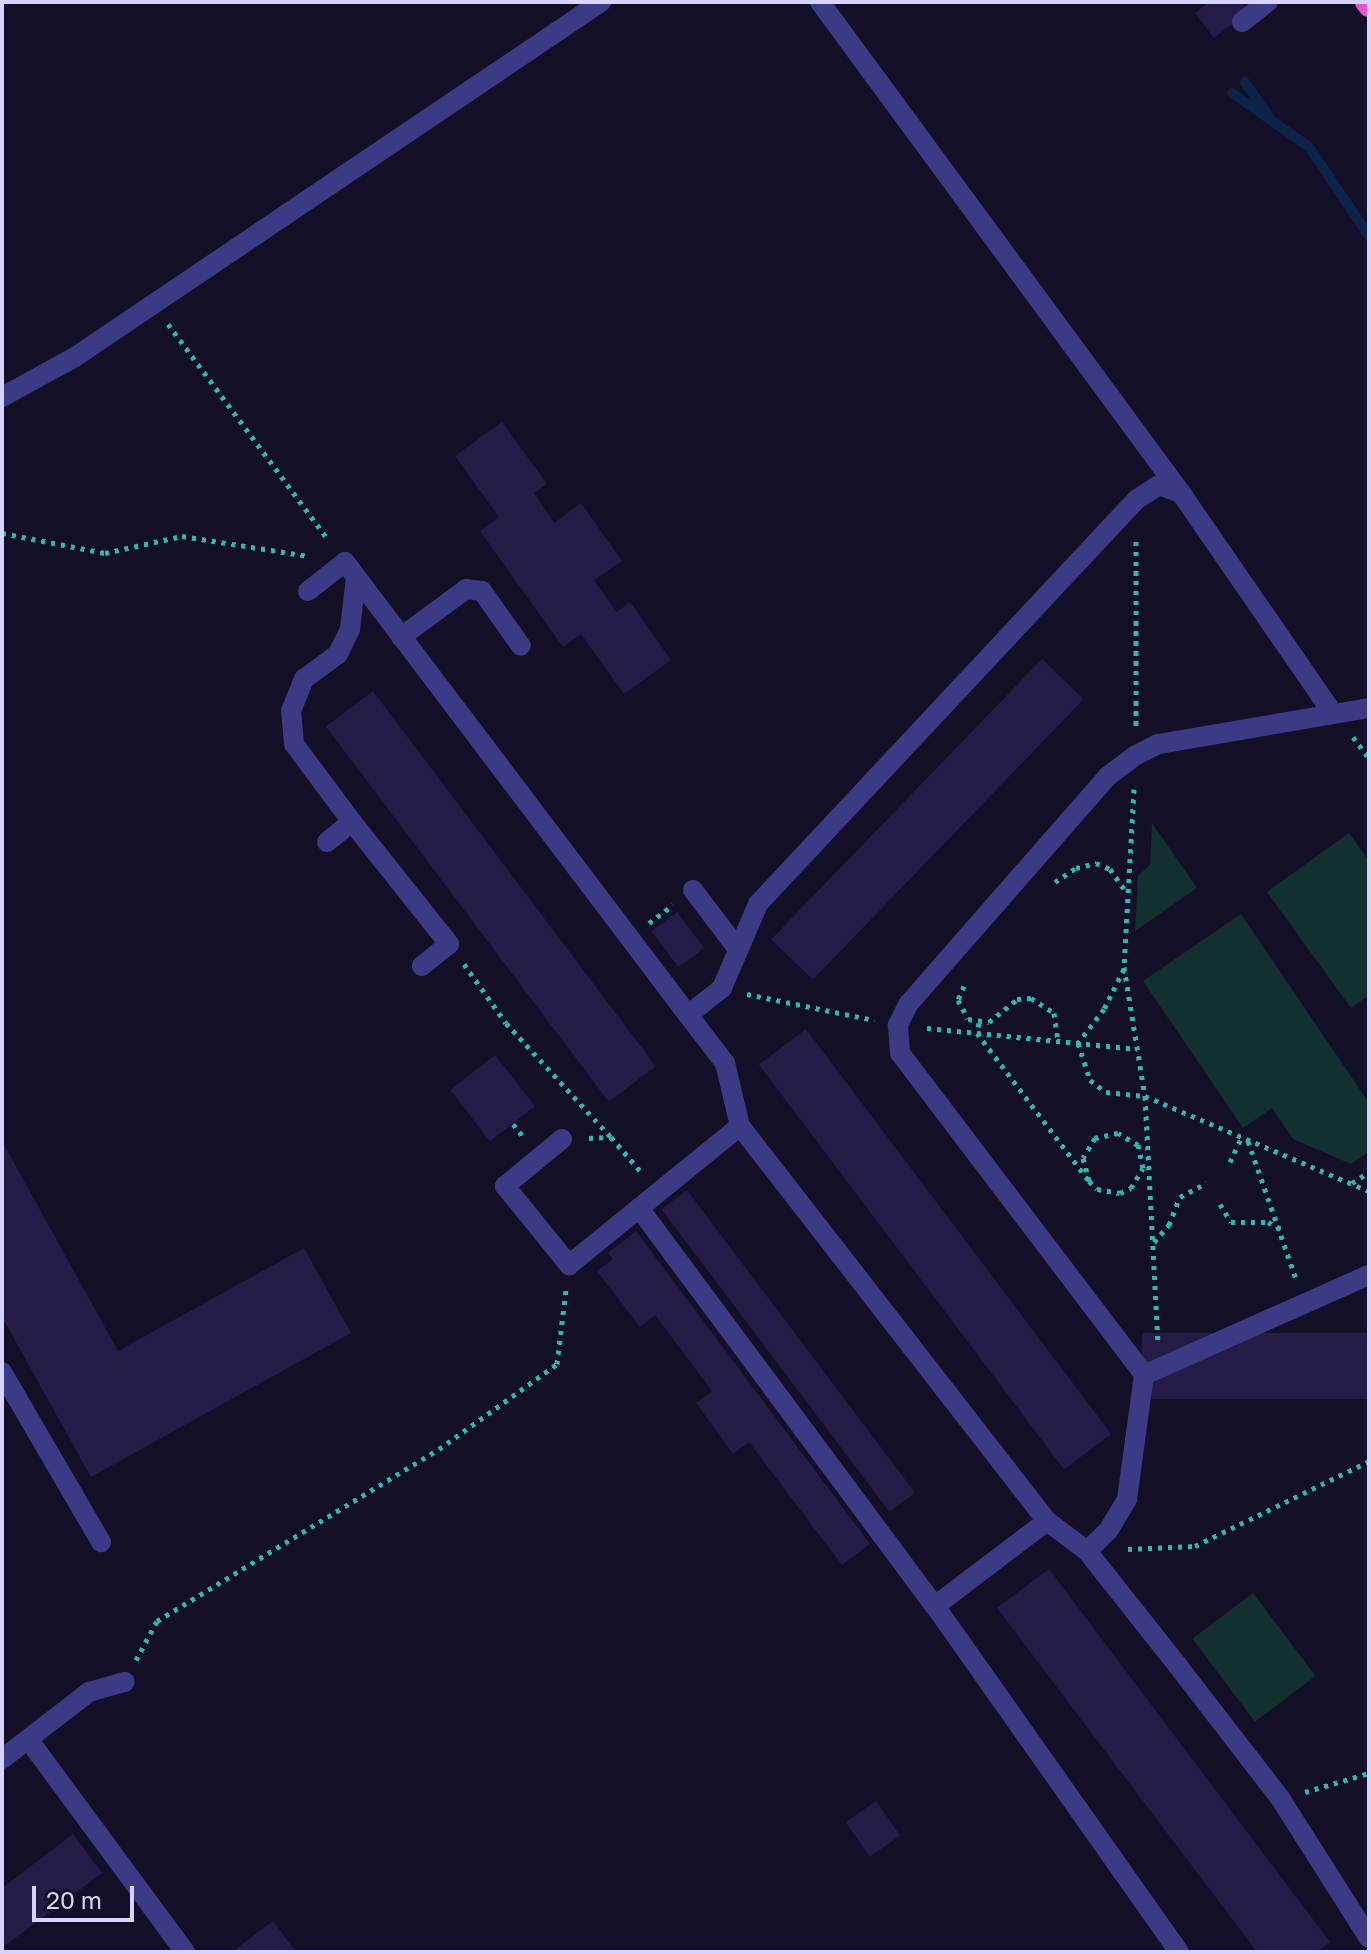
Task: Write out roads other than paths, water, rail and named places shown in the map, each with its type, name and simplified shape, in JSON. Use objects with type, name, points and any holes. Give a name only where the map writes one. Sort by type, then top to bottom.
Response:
[{"type":"lane","points":[[2,397],[153,304],[601,2]]},
{"type":"lane","points":[[820,2],[1181,493],[1332,712]]},
{"type":"lane","points":[[1242,22],[1268,2]]},
{"type":"lane","points":[[688,1015],[722,988],[758,904],[1136,500],[1159,485],[1181,493]]},
{"type":"lane","points":[[308,591],[350,570]]},
{"type":"lane","points":[[350,570],[725,1063],[740,1126],[1047,1521],[1087,1551],[1280,1798],[1369,1938]]},
{"type":"lane","points":[[350,570],[350,629],[338,654],[304,679],[291,711],[294,744],[449,944],[422,966]]},
{"type":"lane","points":[[401,637],[466,589],[482,591],[521,646]]},
{"type":"lane","points":[[1087,1551],[1108,1531],[1127,1499],[1144,1375],[900,1053],[898,1025],[909,1003],[1098,787],[1136,755],[1158,744],[1369,708]]},
{"type":"lane","points":[[327,842],[352,822]]},
{"type":"lane","points":[[693,890],[737,948]]},
{"type":"lane","points":[[562,1139],[505,1186],[569,1265],[740,1126]]},
{"type":"lane","points":[[639,1208],[935,1606],[1179,1952]]},
{"type":"lane","points":[[1144,1375],[1369,1275]]},
{"type":"lane","points":[[2,1372],[101,1542]]},
{"type":"lane","points":[[935,1606],[1047,1521]]},
{"type":"lane","points":[[2,1759],[89,1692],[125,1682]]},
{"type":"lane","points":[[28,1739],[185,1952]]},
{"type":"waterway","points":[[1245,82],[1271,120]]},
{"type":"waterway","points":[[1232,93],[1309,147],[1369,236]]}]
